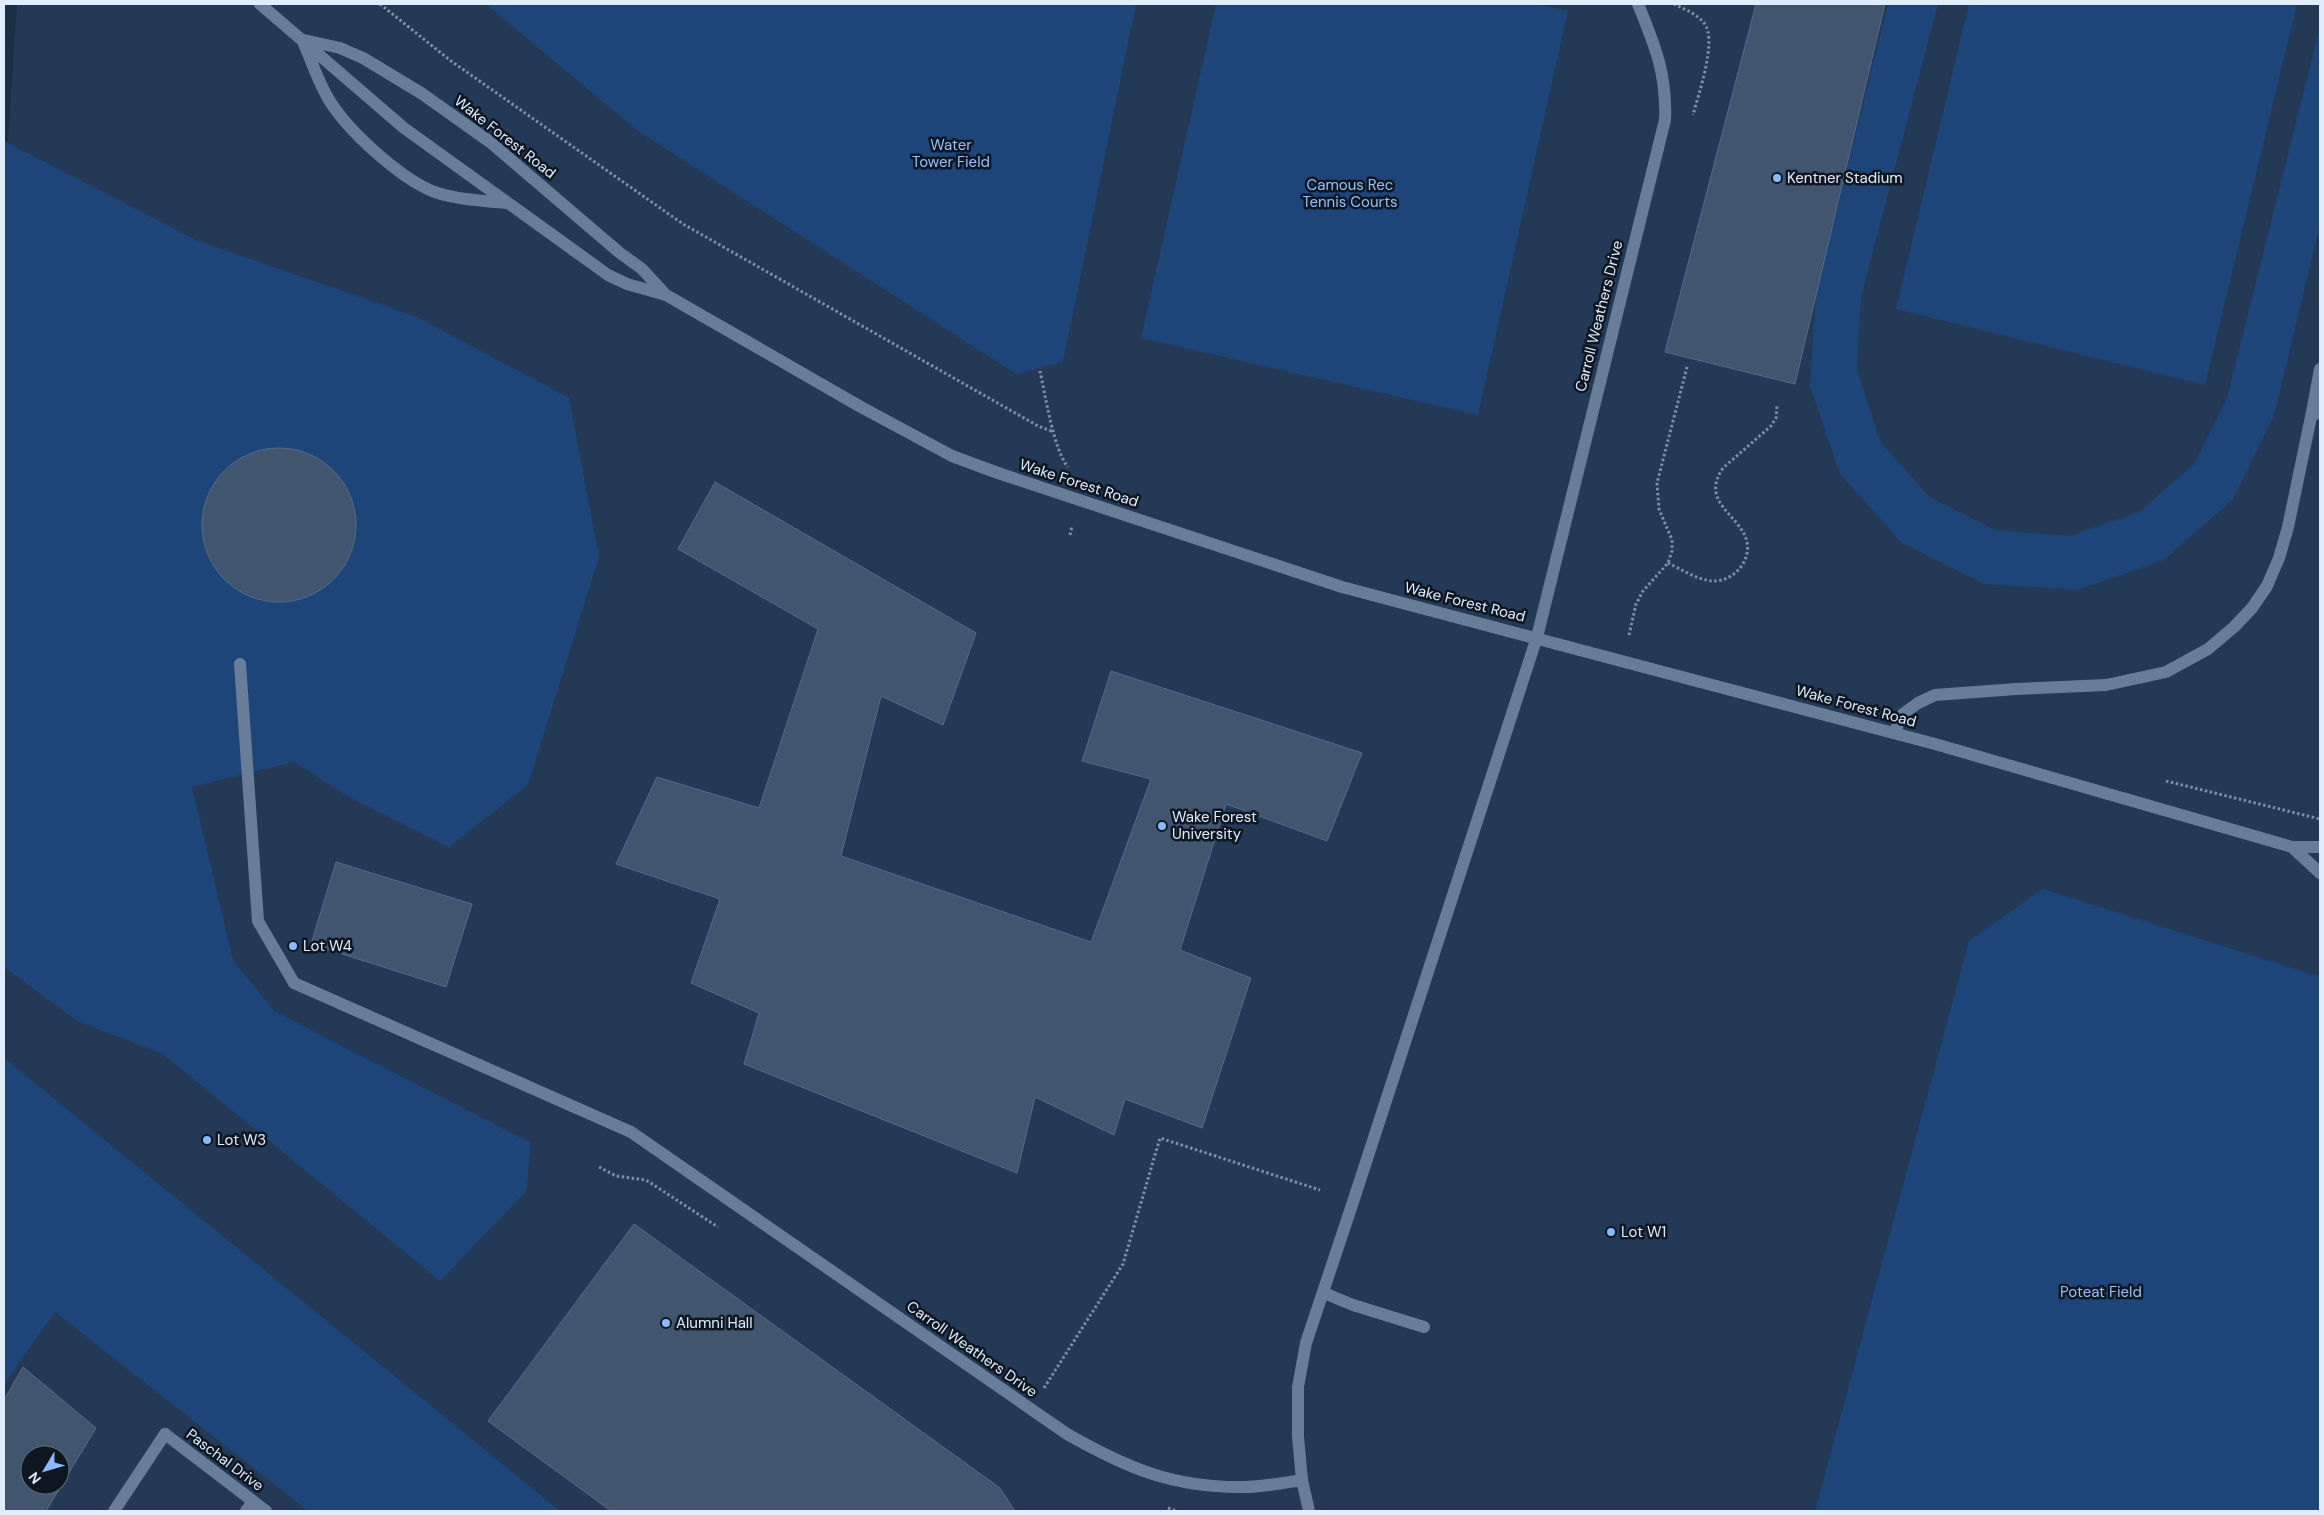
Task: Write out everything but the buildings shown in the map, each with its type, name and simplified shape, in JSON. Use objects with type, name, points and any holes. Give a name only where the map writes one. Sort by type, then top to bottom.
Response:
[{"type":"street","name":"Wake Forest Road","points":[[260,4],[404,128],[506,203],[608,274],[627,284],[666,295],[861,407],[952,456],[1342,587],[1536,637],[1894,734],[2292,847],[2320,846]]},
{"type":"street","name":"Carroll Weathers Drive","points":[[240,664],[258,921],[294,983],[631,1132],[1067,1434],[1110,1458],[1152,1475],[1196,1485],[1246,1488],[1302,1480],[1298,1437],[1298,1387],[1306,1343],[1324,1293],[1536,637],[1665,120],[1664,79],[1655,47],[1638,4]]},
{"type":"street","name":"Wake Forest Road","points":[[302,39],[332,105],[350,127],[379,155],[417,182],[439,194],[466,200],[506,203]]},
{"type":"street","name":"Wake Forest Road","points":[[302,39],[340,48],[363,58],[428,99],[490,142],[620,253],[642,269],[666,295]]},
{"type":"street","points":[[1894,734],[1903,714],[1918,703],[1935,695],[2016,689],[2106,686],[2166,672],[2208,648],[2234,627],[2252,608],[2267,586],[2279,558],[2316,413],[2320,369]]},
{"type":"street","name":"Wake Forest Road","points":[[2292,847],[2320,873]]},
{"type":"street","points":[[1324,1293],[1353,1305],[1424,1327]]},
{"type":"street","name":"Paschal Drive","points":[[114,1511],[165,1434],[250,1507],[266,1511]]},
{"type":"street","points":[[1302,1480],[1309,1511]]},
{"type":"path","points":[[380,4],[451,61],[683,224],[1038,426],[1054,432]]},
{"type":"path","points":[[1674,4],[1693,14],[1705,24],[1708,37],[1708,53],[1692,120]]},
{"type":"path","points":[[1629,637],[1636,604],[1643,591],[1668,563],[1672,551],[1672,540],[1659,509],[1657,483],[1687,367]]},
{"type":"path","points":[[1040,372],[1054,432],[1064,463],[1083,476],[1070,535]]},
{"type":"path","points":[[1668,563],[1700,578],[1715,581],[1727,578],[1739,570],[1747,559],[1748,543],[1744,533],[1725,512],[1718,499],[1716,490],[1718,475],[1723,468],[1771,426],[1776,418],[1777,406]]},
{"type":"path","points":[[1039,1397],[1123,1264],[1160,1138],[1320,1190]]},
{"type":"shaded area","name":"Wake Forest University","points":[[17,4],[2320,4],[2320,1511],[4,1511],[4,197]]},
{"type":"green space","name":"Water Tower Field","points":[[486,4],[1136,4],[1063,362],[1016,374],[638,131]]},
{"type":"green space","name":"Camous Rec Tennis Courts","points":[[1216,4],[1536,4],[1568,11],[1478,415],[1141,338]]},
{"type":"green space","points":[[1888,4],[1938,4],[1861,297],[1857,370],[1880,441],[1929,497],[1995,530],[2069,536],[2139,512],[2194,464],[2227,398],[2320,27],[2320,224],[2274,416],[2233,499],[2164,560],[2077,590],[1985,584],[1902,543],[1840,474],[1810,386],[1816,294]]},
{"type":"green space","points":[[1969,4],[2297,4],[2205,385],[1896,309]]},
{"type":"green space","points":[[4,141],[196,240],[417,317],[569,398],[599,557],[528,785],[449,847],[349,797],[294,762],[192,787],[233,960],[274,1011],[531,1143],[526,1192],[440,1281],[163,1054],[77,1021],[4,967]]},
{"type":"green space","name":"Poteat Field","points":[[2043,889],[2320,977],[2320,1511],[1815,1511],[1969,941]]},
{"type":"green space","points":[[4,1058],[560,1511],[308,1511],[55,1312],[4,1384]]},
{"type":"place","name":"Kentner Stadium","points":[[1777,178]]},
{"type":"place","name":"Wake Forest University","points":[[1162,826]]},
{"type":"place","name":"Lot W4","points":[[293,946]]},
{"type":"place","name":"Lot W3","points":[[207,1140]]},
{"type":"place","name":"Lot W1","points":[[1611,1232]]},
{"type":"place","name":"Alumni Hall","points":[[666,1323]]}]
